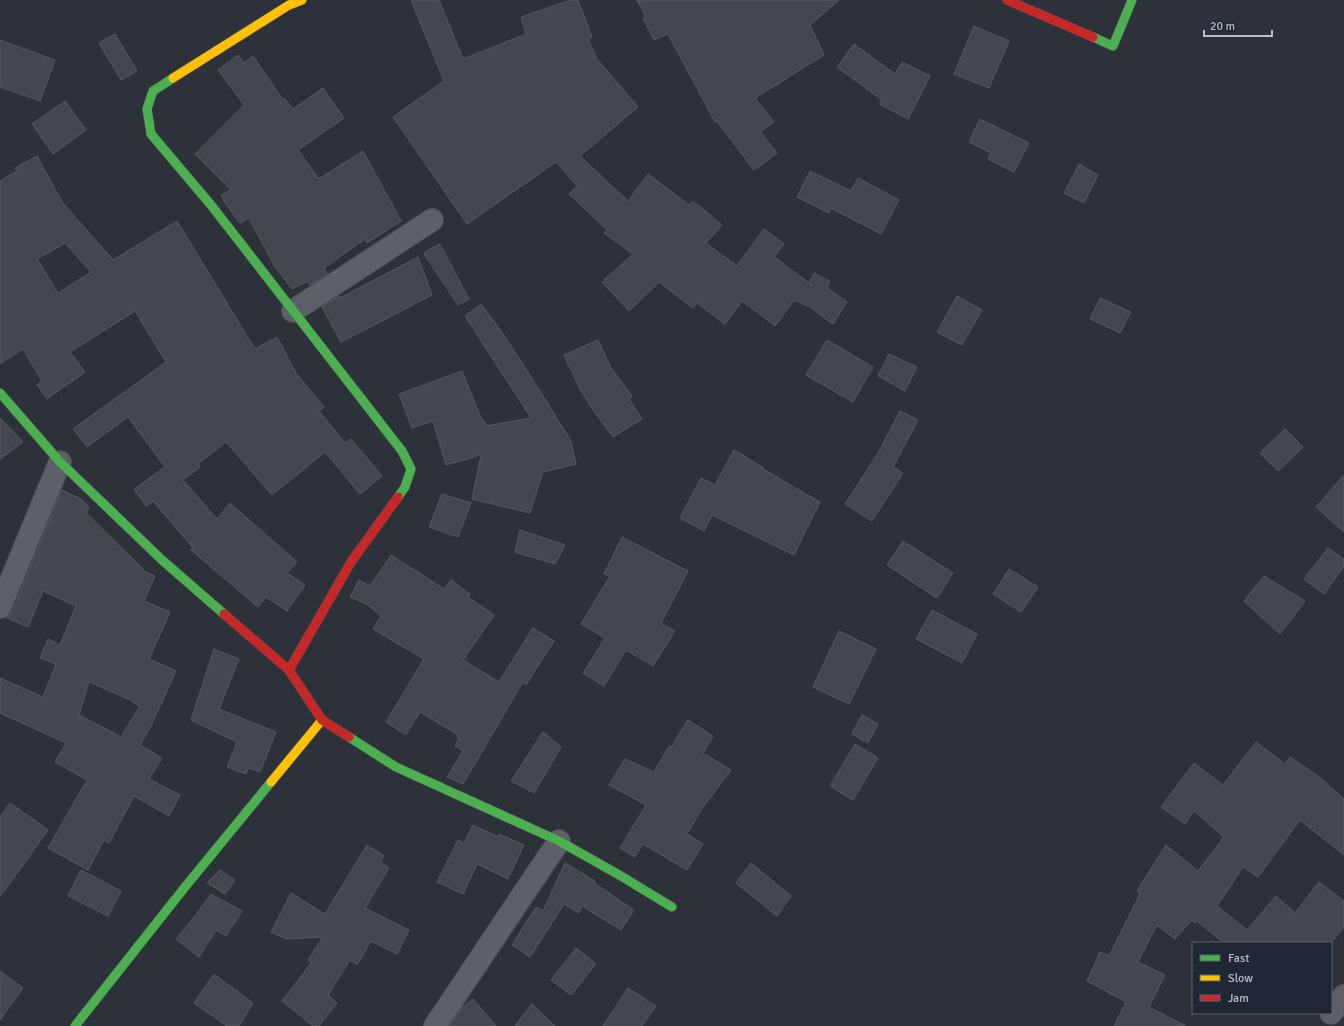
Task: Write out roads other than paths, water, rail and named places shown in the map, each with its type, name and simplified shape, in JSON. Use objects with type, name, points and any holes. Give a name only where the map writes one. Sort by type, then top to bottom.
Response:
[{"type":"street","points":[[289,670],[351,562],[405,487],[411,469],[402,452],[212,204],[151,134],[147,109],[153,92],[289,5],[302,0]]},
{"type":"street","points":[[1007,0],[1113,46],[1132,0]]},
{"type":"street","points":[[293,310],[432,220]]},
{"type":"street","points":[[0,393],[60,462],[162,560],[289,670],[322,720],[396,767],[460,798],[559,841],[621,876],[672,908]]},
{"type":"street","points":[[0,607],[60,462]]},
{"type":"street","points":[[75,1026],[185,887],[322,720]]},
{"type":"street","points":[[435,1026],[559,841]]},
{"type":"street","points":[[1332,1012],[1344,996]]},
{"type":"street","points":[[1321,1026],[1330,1014]]}]
